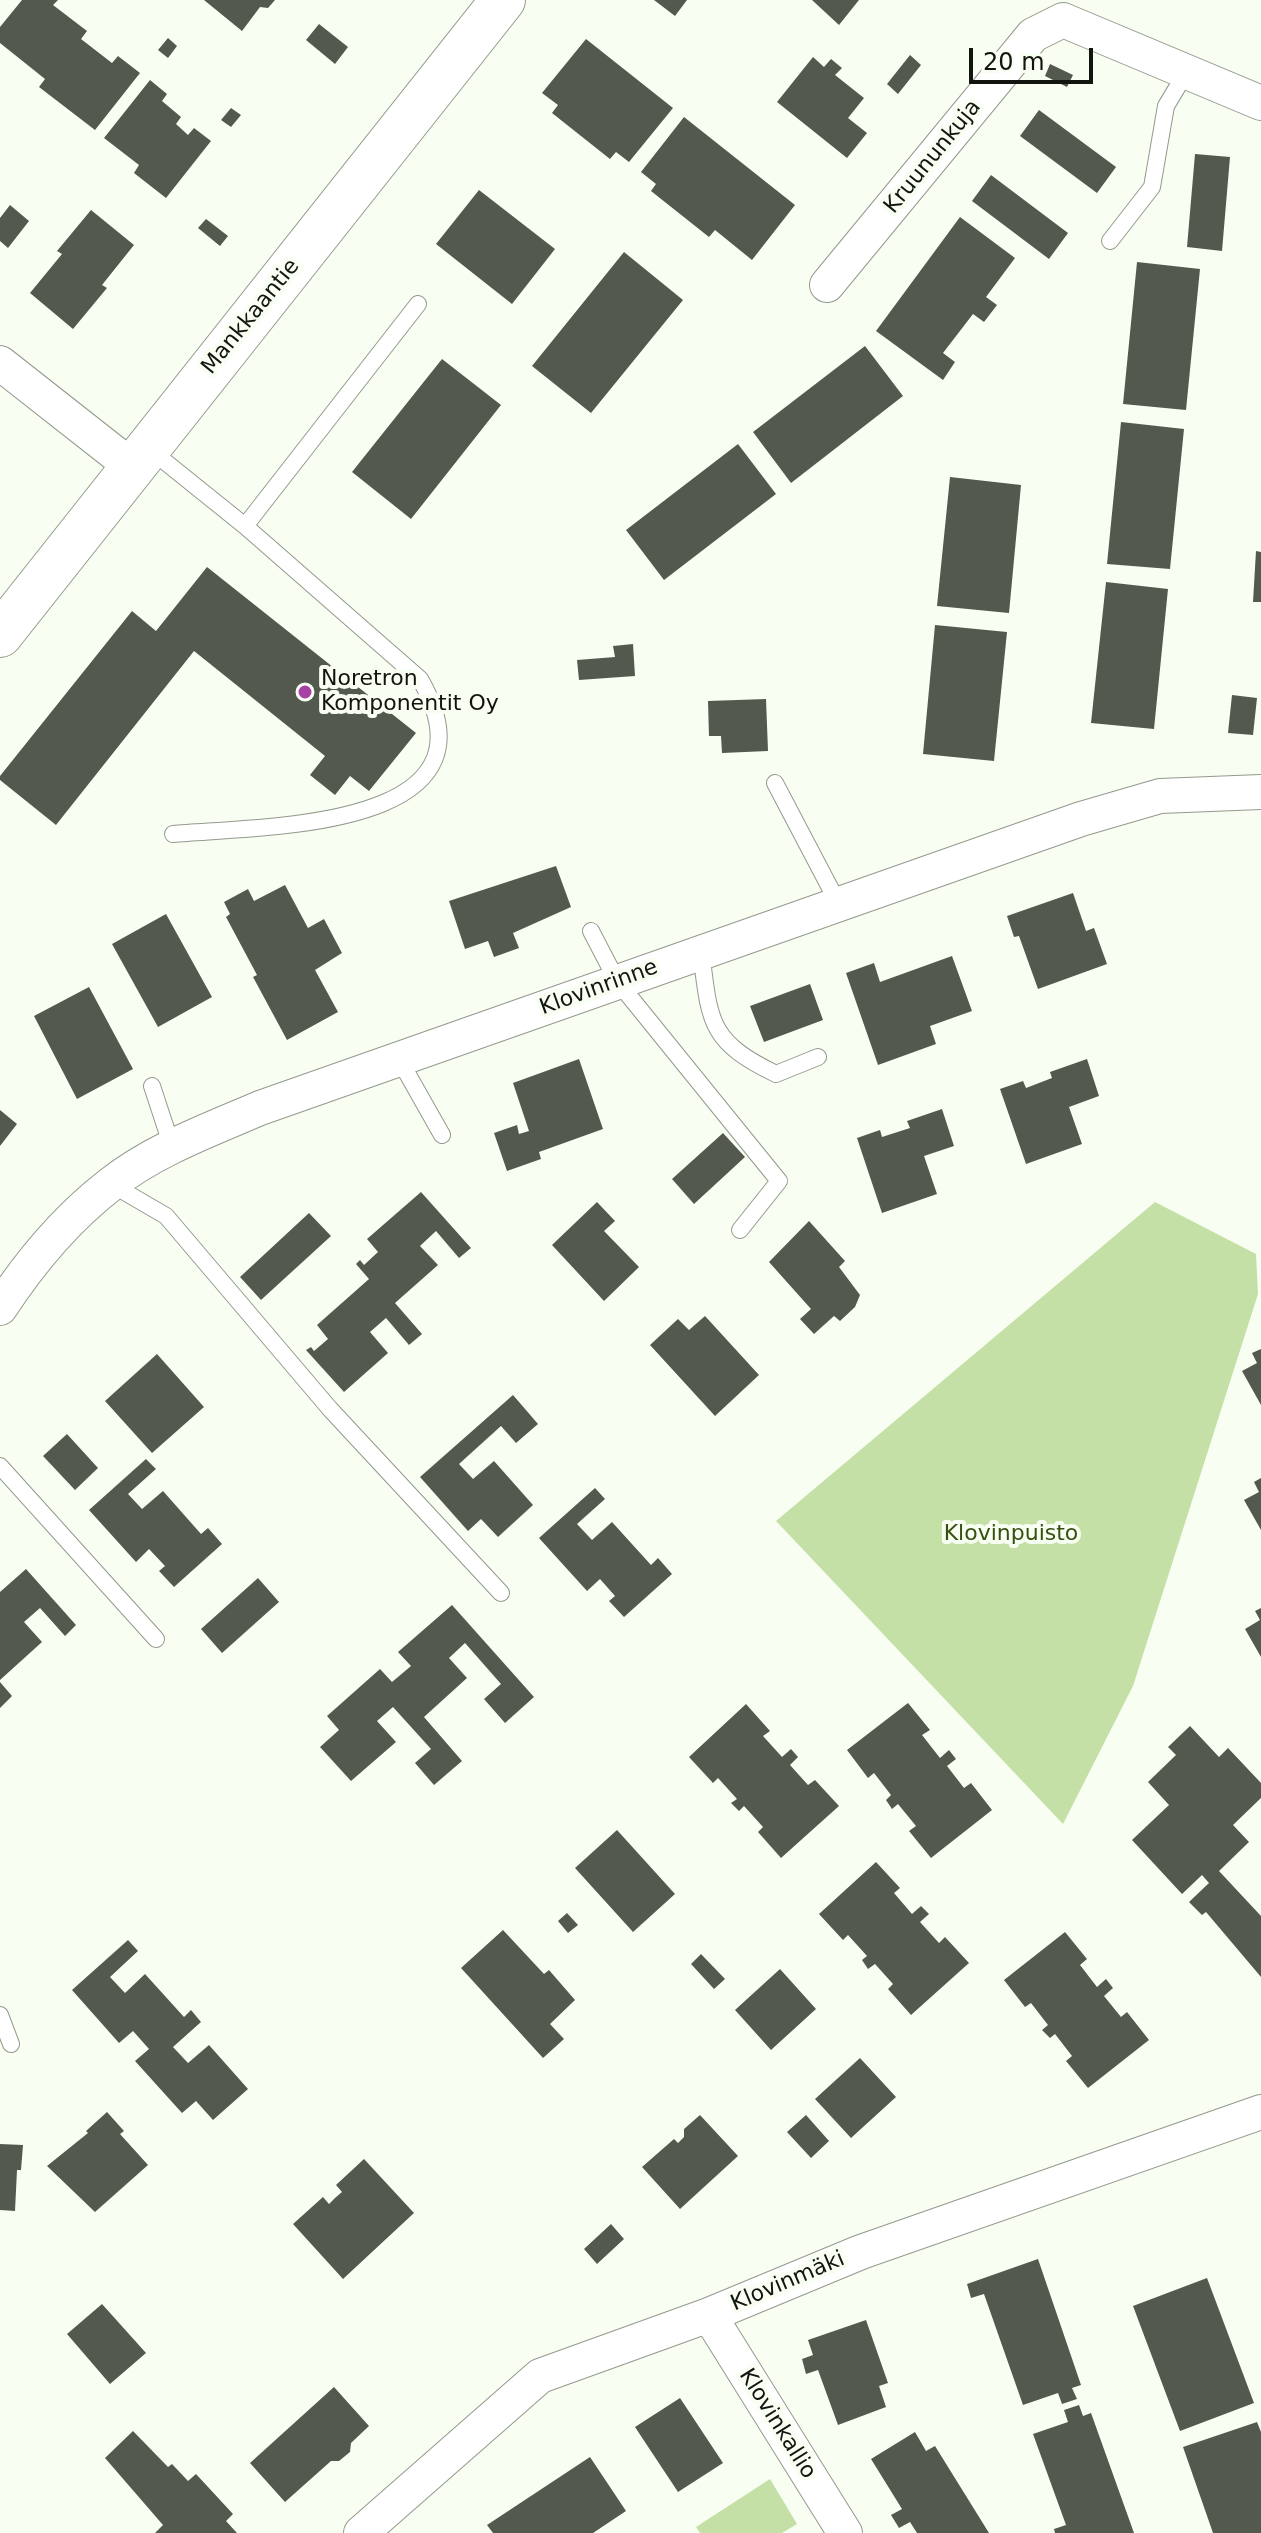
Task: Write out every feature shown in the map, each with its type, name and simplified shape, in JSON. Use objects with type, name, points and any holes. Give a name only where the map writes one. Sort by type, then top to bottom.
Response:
[{"type":"main road","name":"Mankkaantie","points":[[0,635],[503,0]]},
{"type":"street","name":"Kruununkuja","points":[[827,285],[1033,35],[1063,20],[1261,103]]},
{"type":"street","points":[[0,363],[139,456]]},
{"type":"street","name":"Klovinrinne","points":[[0,1308],[28,1264],[111,1184],[172,1147],[260,1108],[1035,834],[1160,796],[1261,792]]},
{"type":"street","name":"Klovinmäki","points":[[361,2533],[540,2376],[709,2315],[861,2252],[1261,2112]]},
{"type":"street","name":"Klovinkallio","points":[[709,2315],[845,2533]]},
{"type":"lane","points":[[1110,241],[1152,187],[1166,106],[1187,71]]},
{"type":"lane","points":[[245,526],[418,304]]},
{"type":"lane","points":[[139,456],[245,526],[420,679],[435,705],[439,735],[434,765],[418,784],[398,796],[336,820],[173,834]]},
{"type":"lane","points":[[775,783],[838,903]]},
{"type":"lane","points":[[591,931],[617,981],[779,1181],[740,1230]]},
{"type":"lane","points":[[701,952],[709,1016],[738,1055],[776,1074],[818,1057]]},
{"type":"lane","points":[[399,1059],[442,1135]]},
{"type":"lane","points":[[152,1086],[172,1147]]},
{"type":"lane","points":[[111,1184],[166,1216],[330,1409],[501,1593]]},
{"type":"lane","points":[[0,1466],[156,1639]]},
{"type":"lane","points":[[0,2015],[11,2044]]},
{"type":"green space","name":"Klovinpuisto","points":[[1155,1202],[1256,1254],[1258,1294],[1133,1686],[1063,1824],[776,1521]]},
{"type":"green space","points":[[770,2479],[797,2524],[782,2533],[700,2533],[696,2527]]},
{"type":"building","points":[[22,0],[58,0],[53,5],[87,31],[81,39],[112,63],[118,56],[140,73],[95,130],[39,87],[45,79],[0,43],[0,27]]},
{"type":"building","points":[[204,0],[275,0],[268,8],[260,7],[242,31]]},
{"type":"building","points":[[654,0],[687,0],[675,16]]},
{"type":"building","points":[[812,0],[859,0],[839,25]]},
{"type":"building","points":[[319,24],[348,47],[335,64],[306,40]]},
{"type":"building","points":[[168,38],[177,46],[168,58],[158,50]]},
{"type":"building","points":[[586,39],[673,108],[629,162],[616,152],[610,159],[552,113],[558,105],[542,93]]},
{"type":"building","points":[[910,55],[921,65],[898,94],[887,84]]},
{"type":"building","points":[[813,57],[824,67],[831,59],[842,68],[835,75],[864,98],[848,118],[867,133],[847,158],[777,102]]},
{"type":"building","points":[[1050,64],[1073,75],[1067,87],[1045,76]]},
{"type":"building","points":[[150,80],[167,94],[162,101],[181,117],[176,124],[188,135],[194,128],[211,141],[166,198],[134,173],[139,165],[104,138]]},
{"type":"building","points":[[231,108],[241,115],[231,127],[221,120]]},
{"type":"building","points":[[1039,110],[1116,167],[1097,193],[1020,136]]},
{"type":"building","points":[[684,117],[795,205],[752,260],[715,230],[709,237],[651,191],[656,184],[641,172]]},
{"type":"building","points":[[1195,154],[1230,157],[1222,251],[1187,247]]},
{"type":"building","points":[[991,175],[1068,233],[1049,259],[972,201]]},
{"type":"building","points":[[479,190],[555,249],[512,304],[436,244]]},
{"type":"building","points":[[10,205],[29,221],[8,248],[0,241],[0,218]]},
{"type":"building","points":[[91,210],[134,245],[102,285],[107,288],[73,329],[30,293],[62,254],[57,251]]},
{"type":"building","points":[[960,217],[1015,258],[986,297],[997,305],[984,322],[973,314],[943,353],[955,362],[943,380],[876,331]]},
{"type":"building","points":[[206,219],[228,236],[220,246],[198,228]]},
{"type":"building","points":[[624,252],[683,300],[591,413],[532,366]]},
{"type":"building","points":[[1137,262],[1200,269],[1186,410],[1123,404]]},
{"type":"building","points":[[865,346],[903,396],[791,483],[753,432]]},
{"type":"building","points":[[442,359],[501,405],[411,519],[352,472]]},
{"type":"building","points":[[1121,422],[1184,429],[1170,569],[1107,564]]},
{"type":"building","points":[[738,444],[776,494],[664,580],[626,530]]},
{"type":"building","points":[[950,477],[1021,485],[1009,613],[937,606]]},
{"type":"building","points":[[1256,551],[1261,552],[1261,602],[1253,602]]},
{"type":"building","name":"Noretron Komponentit Oy","points":[[207,567],[416,733],[369,791],[350,776],[335,795],[310,775],[325,756],[194,651],[56,825],[0,780],[0,776],[132,611],[156,631]]},
{"type":"building","points":[[1106,582],[1168,589],[1154,729],[1091,723]]},
{"type":"building","points":[[935,625],[1007,632],[994,761],[923,754]]},
{"type":"building","points":[[633,644],[635,676],[579,680],[577,660],[615,657],[613,646]]},
{"type":"building","points":[[1232,695],[1257,698],[1253,735],[1228,733]]},
{"type":"building","points":[[766,699],[768,751],[722,753],[721,736],[709,736],[708,701]]},
{"type":"building","points":[[556,866],[571,907],[513,933],[519,948],[494,957],[488,941],[465,949],[449,901]]},
{"type":"building","points":[[285,885],[308,928],[324,919],[342,953],[315,970],[338,1012],[287,1040],[253,977],[257,975],[226,917],[230,914],[224,902],[248,889],[254,901]]},
{"type":"building","points":[[1073,893],[1086,931],[1094,928],[1107,964],[1038,989],[1019,936],[1014,937],[1007,916]]},
{"type":"building","points":[[166,914],[212,997],[158,1027],[112,944]]},
{"type":"building","points":[[952,956],[972,1011],[930,1026],[936,1044],[878,1065],[846,973],[874,963],[880,982]]},
{"type":"building","points":[[810,984],[823,1020],[764,1042],[750,1006]]},
{"type":"building","points":[[89,987],[133,1069],[77,1099],[34,1016]]},
{"type":"building","points":[[579,1059],[603,1129],[539,1152],[541,1159],[507,1171],[494,1133],[517,1125],[519,1134],[529,1131],[513,1083]]},
{"type":"building","points":[[1087,1059],[1099,1096],[1069,1107],[1082,1144],[1026,1164],[1000,1089],[1023,1081],[1026,1088],[1052,1078],[1050,1072]]},
{"type":"building","points":[[942,1109],[954,1146],[924,1156],[937,1194],[882,1213],[857,1138],[880,1130],[882,1137],[910,1128],[907,1121]]},
{"type":"building","points":[[0,1110],[17,1124],[0,1146]]},
{"type":"building","points":[[723,1133],[745,1157],[694,1204],[672,1179]]},
{"type":"building","points":[[421,1192],[471,1248],[459,1258],[436,1231],[420,1246],[438,1265],[395,1303],[422,1334],[409,1345],[386,1318],[370,1332],[388,1353],[344,1392],[306,1350],[311,1347],[314,1351],[328,1339],[317,1325],[369,1279],[356,1264],[360,1260],[364,1265],[378,1252],[367,1239]]},
{"type":"building","points":[[597,1202],[615,1221],[604,1231],[639,1267],[604,1301],[552,1245]]},
{"type":"building","points":[[309,1213],[331,1236],[261,1300],[240,1277]]},
{"type":"building","points":[[809,1221],[845,1261],[839,1267],[860,1295],[855,1307],[840,1321],[834,1316],[814,1334],[800,1319],[811,1309],[769,1262]]},
{"type":"building","points":[[705,1316],[759,1375],[715,1416],[650,1345],[678,1319],[689,1330]]},
{"type":"building","points":[[1261,1349],[1261,1405],[1242,1371],[1257,1363],[1252,1353]]},
{"type":"building","points":[[157,1354],[204,1407],[152,1453],[105,1401]]},
{"type":"building","points":[[513,1395],[538,1424],[516,1443],[501,1426],[459,1464],[473,1479],[494,1461],[533,1505],[498,1537],[481,1519],[468,1531],[420,1477]]},
{"type":"building","points":[[67,1434],[98,1468],[75,1490],[43,1456]]},
{"type":"building","points":[[146,1459],[156,1469],[128,1494],[142,1509],[163,1491],[201,1534],[208,1528],[222,1544],[174,1587],[159,1571],[165,1566],[149,1549],[136,1562],[89,1510]]},
{"type":"building","points":[[1261,1478],[1261,1530],[1244,1500],[1259,1492],[1254,1482]]},
{"type":"building","points":[[595,1488],[605,1499],[577,1524],[592,1540],[612,1522],[651,1565],[658,1558],[672,1574],[624,1617],[609,1601],[615,1596],[600,1579],[587,1591],[539,1538]]},
{"type":"building","points":[[26,1569],[76,1625],[65,1636],[40,1608],[24,1622],[42,1642],[0,1680],[0,1592]]},
{"type":"building","points":[[258,1578],[279,1602],[222,1653],[201,1629]]},
{"type":"building","points":[[452,1605],[534,1697],[505,1723],[484,1699],[501,1684],[465,1643],[449,1658],[467,1678],[424,1717],[462,1761],[434,1785],[415,1763],[431,1749],[393,1707],[377,1721],[396,1742],[351,1781],[320,1747],[339,1730],[327,1716],[380,1669],[392,1682],[411,1666],[398,1652]]},
{"type":"building","points":[[1261,1608],[1261,1657],[1245,1629],[1260,1620],[1255,1611]]},
{"type":"building","points":[[0,1682],[12,1696],[0,1708]]},
{"type":"building","points":[[908,1703],[930,1730],[922,1735],[940,1758],[949,1750],[956,1759],[947,1766],[964,1788],[971,1783],[992,1810],[931,1858],[909,1831],[916,1826],[898,1804],[892,1809],[886,1800],[891,1795],[874,1773],[868,1778],[847,1750]]},
{"type":"building","points":[[746,1704],[770,1731],[763,1736],[782,1757],[791,1749],[798,1757],[790,1765],[808,1785],[815,1780],[839,1806],[781,1858],[758,1832],[763,1827],[744,1806],[739,1811],[731,1803],[737,1799],[718,1778],[713,1783],[689,1757]]},
{"type":"building","points":[[1190,1726],[1219,1757],[1228,1748],[1261,1783],[1261,1798],[1233,1825],[1249,1842],[1219,1871],[1261,1916],[1261,1977],[1206,1912],[1202,1915],[1189,1902],[1209,1883],[1202,1875],[1182,1894],[1132,1840],[1169,1805],[1148,1782],[1176,1755],[1168,1747]]},
{"type":"building","points":[[617,1830],[675,1894],[633,1932],[575,1868]]},
{"type":"building","points":[[876,1862],[900,1888],[894,1893],[912,1914],[921,1906],[929,1914],[920,1922],[939,1943],[945,1937],[969,1963],[911,2015],[888,1989],[893,1984],[875,1964],[868,1969],[862,1960],[867,1956],[848,1935],[843,1940],[819,1914]]},
{"type":"building","points":[[567,1913],[578,1925],[568,1933],[558,1921]]},
{"type":"building","points":[[503,1930],[544,1974],[549,1970],[575,2000],[550,2024],[564,2039],[543,2058],[461,1968]]},
{"type":"building","points":[[1065,1932],[1087,1959],[1080,1965],[1097,1987],[1106,1979],[1113,1988],[1104,1996],[1121,2017],[1127,2012],[1149,2040],[1088,2088],[1066,2061],[1072,2056],[1055,2034],[1050,2038],[1042,2030],[1048,2025],[1031,2003],[1025,2007],[1004,1980]]},
{"type":"building","points":[[128,1940],[138,1951],[110,1977],[125,1993],[145,1974],[184,2017],[191,2010],[201,2022],[173,2047],[188,2063],[209,2045],[248,2089],[213,2120],[196,2101],[182,2113],[135,2061],[149,2049],[133,2031],[119,2043],[72,1990]]},
{"type":"building","points":[[701,1954],[725,1979],[714,1989],[691,1964]]},
{"type":"building","points":[[780,1969],[816,2009],[771,2050],[735,2010]]},
{"type":"building","points":[[860,2058],[896,2097],[851,2138],[815,2099]]},
{"type":"building","points":[[107,2112],[124,2131],[120,2134],[148,2165],[95,2212],[47,2166],[88,2133],[86,2131]]},
{"type":"building","points":[[700,2115],[738,2156],[680,2209],[642,2167],[674,2139],[678,2143],[684,2137],[684,2129]]},
{"type":"building","points":[[806,2115],[829,2141],[811,2158],[787,2132]]},
{"type":"building","points":[[0,2144],[23,2145],[21,2170],[17,2170],[15,2211],[0,2210]]},
{"type":"building","points":[[364,2159],[414,2213],[343,2279],[293,2224],[323,2197],[329,2204],[342,2192],[336,2185]]},
{"type":"building","points":[[611,2224],[624,2239],[597,2264],[584,2249]]},
{"type":"building","points":[[1038,2259],[1081,2385],[1072,2388],[1077,2399],[1062,2404],[1058,2393],[1023,2405],[984,2294],[971,2298],[967,2284]]},
{"type":"building","points":[[1207,2278],[1254,2403],[1180,2431],[1133,2306]]},
{"type":"building","points":[[102,2304],[146,2353],[110,2384],[67,2334]]},
{"type":"building","points":[[866,2320],[888,2383],[879,2386],[886,2407],[838,2425],[818,2370],[806,2374],[802,2359],[813,2355],[808,2340]]},
{"type":"building","points":[[334,2387],[369,2426],[351,2443],[350,2452],[339,2461],[331,2461],[285,2502],[250,2463]]},
{"type":"building","points":[[680,2398],[723,2463],[678,2492],[635,2427]]},
{"type":"building","points":[[1079,2405],[1083,2416],[1091,2413],[1134,2533],[1055,2533],[1054,2529],[1066,2525],[1033,2434],[1068,2422],[1064,2410]]},
{"type":"building","points":[[1257,2422],[1261,2432],[1261,2533],[1213,2533],[1183,2447]]},
{"type":"building","points":[[133,2431],[168,2467],[172,2464],[188,2481],[196,2474],[233,2514],[226,2521],[237,2533],[155,2533],[163,2525],[105,2458]]},
{"type":"building","points":[[915,2432],[926,2451],[935,2446],[989,2533],[917,2533],[910,2522],[899,2528],[891,2515],[902,2509],[871,2459]]},
{"type":"building","points":[[590,2457],[626,2511],[593,2533],[493,2533],[487,2525]]},
{"type":"place","name":"Noretron Komponentit Oy","points":[[305,692]]}]
